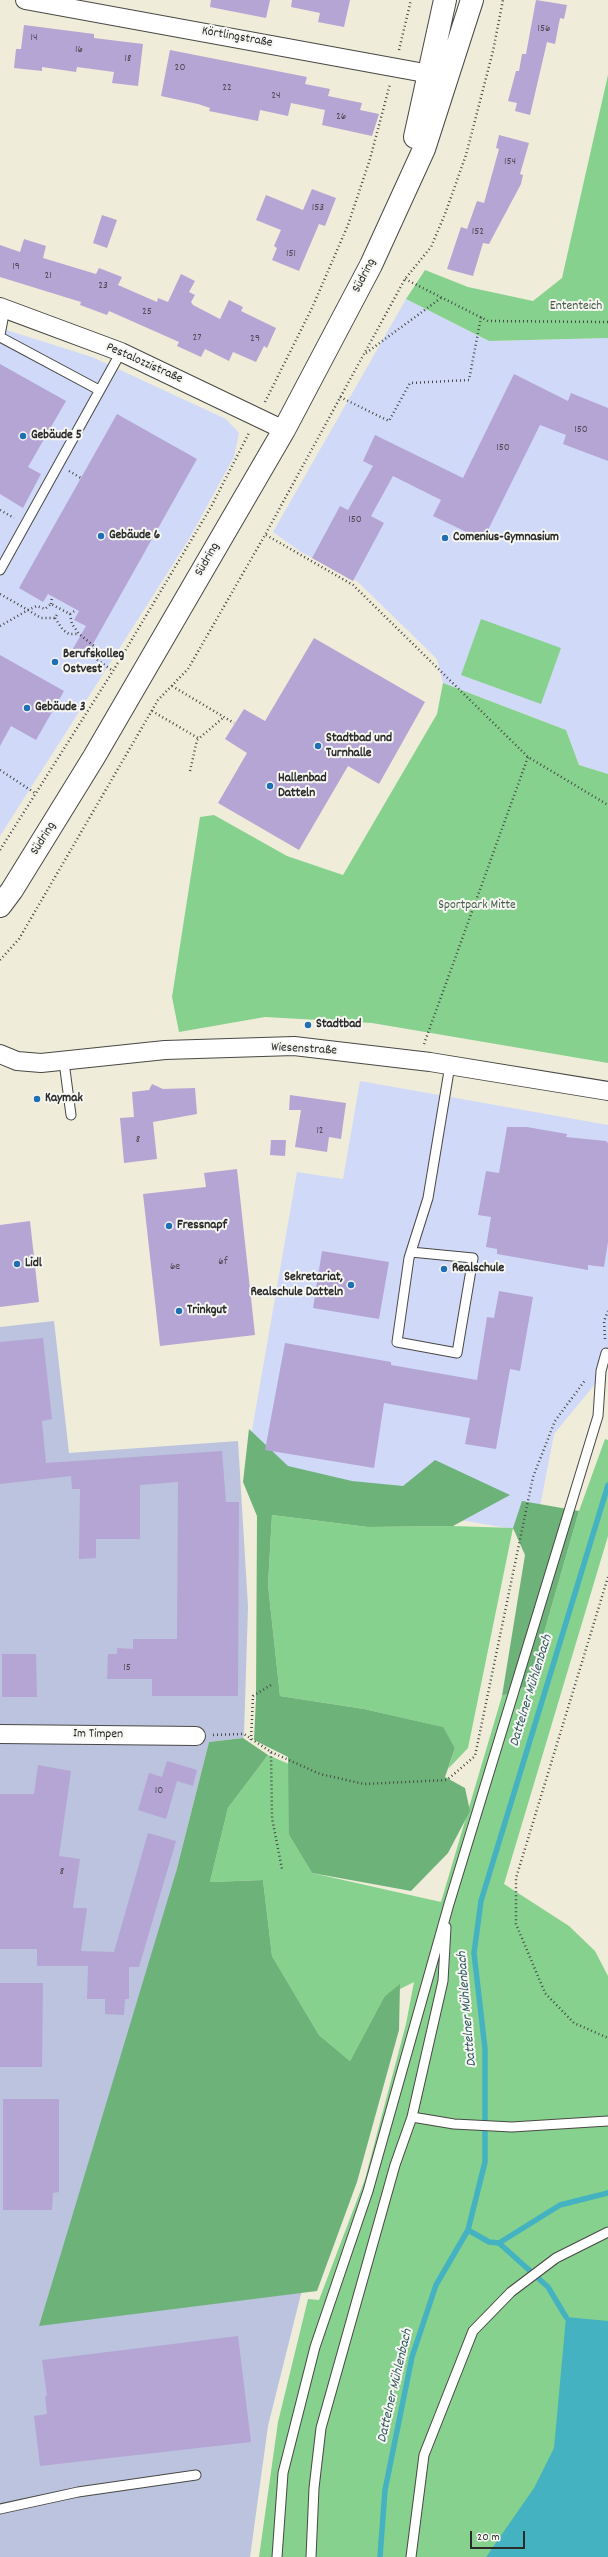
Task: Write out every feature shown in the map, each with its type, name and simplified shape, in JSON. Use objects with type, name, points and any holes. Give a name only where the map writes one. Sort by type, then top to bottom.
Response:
[{"type":"main road","name":"Südring","points":[[0,906],[12,890],[91,763],[284,430],[371,265],[424,149],[438,76],[445,0]]},
{"type":"main road","name":"Südring","points":[[438,76],[472,0]]},
{"type":"street","name":"Körtlingstraße","points":[[25,0],[438,76]]},
{"type":"street","name":"Pestalozzistraße","points":[[3,308],[121,352],[284,430]]},
{"type":"street","name":"Wiesenstraße","points":[[0,1054],[17,1061],[64,1062],[165,1050],[294,1046],[418,1060],[608,1091]]},
{"type":"street","name":"Im Timpen","points":[[0,1734],[196,1736]]},
{"type":"lane","points":[[3,308],[0,336],[99,390]]},
{"type":"lane","points":[[0,570],[121,352]]},
{"type":"lane","points":[[64,1062],[71,1115]]},
{"type":"lane","points":[[411,1252],[473,1258],[457,1353],[397,1342],[411,1252],[428,1198],[450,1065]]},
{"type":"lane","points":[[277,2557],[283,2474],[316,2347],[368,2191],[449,1904],[598,1416],[601,1371],[606,1352]]},
{"type":"lane","points":[[311,2557],[314,2488],[321,2428],[395,2165],[412,2117],[443,1981],[449,1904]]},
{"type":"lane","points":[[412,2117],[454,2124],[512,2127],[608,2121]]},
{"type":"lane","points":[[410,2557],[424,2455],[473,2331],[511,2292],[556,2258],[608,2232]]},
{"type":"lane","points":[[0,2509],[78,2492],[196,2475]]},
{"type":"path","points":[[0,850],[113,671],[211,507],[312,308],[348,225],[370,159],[395,67],[411,0]]},
{"type":"path","points":[[0,960],[18,939],[158,700],[188,669],[265,535],[405,279],[431,247],[446,214],[474,125],[493,51],[503,0]]},
{"type":"path","points":[[405,279],[488,321],[608,322]]},
{"type":"path","points":[[364,354],[441,298]]},
{"type":"path","points":[[340,397],[389,421],[410,382],[469,380],[482,317]]},
{"type":"path","points":[[265,535],[353,585],[528,757],[608,805]]},
{"type":"path","points":[[0,594],[41,618],[55,618]]},
{"type":"path","points":[[0,626],[37,606],[44,609],[51,604],[52,596]]},
{"type":"path","points":[[51,604],[70,614]]},
{"type":"path","points":[[70,614],[76,610]]},
{"type":"path","points":[[55,618],[58,613]]},
{"type":"path","points":[[70,614],[72,624],[79,634],[94,646],[96,659],[113,671]]},
{"type":"path","points":[[55,618],[63,630],[69,634],[79,634]]},
{"type":"path","points":[[172,686],[234,723]]},
{"type":"path","points":[[152,711],[198,738]]},
{"type":"path","points":[[190,771],[198,738],[224,716]]},
{"type":"path","points":[[418,1060],[528,757]]},
{"type":"path","points":[[1,772],[35,793]]},
{"type":"path","points":[[606,1352],[604,1321],[608,1310]]},
{"type":"path","points":[[196,1736],[244,1734],[271,1752],[320,1774],[364,1784],[447,1780],[475,1756],[532,1477],[555,1421],[588,1378]]},
{"type":"path","points":[[608,1577],[516,1878],[516,1924],[545,1993],[574,2023],[608,2038]]},
{"type":"path","points":[[251,1740],[253,1696],[271,1685]]},
{"type":"path","points":[[271,1752],[272,1818],[282,1869]]},
{"type":"shaded area","name":"Comenius-Gymnasium","points":[[406,299],[489,341],[608,338],[608,774],[579,765],[566,730],[443,683],[437,659],[357,581],[301,552],[273,532]]},
{"type":"shaded area","name":"Berufskolleg Ostvest","points":[[0,328],[92,357],[226,419],[239,433],[234,457],[189,539],[0,836]]},
{"type":"shaded area","name":"Realschule","points":[[360,1081],[608,1125],[608,1358],[605,1372],[554,1434],[535,1533],[243,1482],[297,1172],[343,1179]]},
{"type":"shaded area","points":[[54,1321],[69,1453],[238,1441],[248,1607],[244,1734],[243,1738],[209,1742],[176,1872],[302,2290],[268,2426],[250,2557],[0,2557],[0,1327]]},
{"type":"green space","name":"Ententeich","points":[[608,75],[608,338],[489,341],[406,299],[425,270],[468,287],[533,301],[562,278]]},
{"type":"green space","points":[[481,619],[561,648],[541,704],[461,675]]},
{"type":"green space","name":"Sportpark Mitte","points":[[443,683],[566,730],[579,765],[608,774],[608,1063],[372,1023],[265,1017],[179,1032],[172,997],[200,817],[214,815],[287,856],[343,875],[437,714]]},
{"type":"green space","points":[[249,1429],[288,1466],[352,1481],[403,1486],[435,1460],[510,1495],[453,1526],[368,1527],[272,1515],[268,1585],[280,1696],[364,1709],[443,1727],[455,1748],[445,1777],[465,1788],[470,1811],[448,1853],[411,1891],[312,1873],[289,1835],[288,1757],[254,1740],[256,1699],[257,1516],[243,1482]]},
{"type":"green space","points":[[605,1439],[608,1440],[608,1536],[504,1884],[569,1926],[595,1951],[608,1976],[608,2557],[259,2557],[278,2422],[308,2299],[319,2300],[365,2179],[406,2024],[414,1982],[384,1997],[350,2061],[319,2035],[272,1956],[263,1880],[210,1882],[228,1808],[268,1755],[289,1764],[289,1835],[312,1873],[441,1902],[502,1696],[529,1685],[579,1511]]},
{"type":"green space","points":[[522,1501],[579,1511],[529,1685],[502,1696],[525,1555],[513,1528]]},
{"type":"green space","points":[[272,1515],[368,1527],[453,1526],[513,1528],[468,1748],[448,1769],[455,1748],[442,1727],[364,1709],[280,1696],[268,1585]]},
{"type":"green space","points":[[243,1738],[268,1755],[228,1808],[210,1882],[263,1880],[272,1956],[319,2035],[350,2061],[384,1997],[400,1984],[399,2030],[357,2182],[317,2291],[39,2326],[176,1872],[209,1742]]},
{"type":"water","points":[[566,2317],[608,2321],[608,2557],[486,2557],[534,2488],[554,2448]]},
{"type":"building","points":[[211,0],[270,0],[266,18],[210,7]]},
{"type":"building","points":[[292,0],[350,0],[344,27],[318,22],[320,13],[291,7]]},
{"type":"building","points":[[536,0],[567,5],[564,19],[560,18],[555,44],[547,42],[530,115],[515,111],[517,103],[508,101],[516,71],[519,71],[522,54],[526,54]]},
{"type":"building","points":[[24,25],[94,34],[94,38],[143,44],[138,86],[112,83],[114,72],[77,67],[76,72],[42,67],[42,71],[14,68],[16,49],[21,49]]},
{"type":"building","points":[[170,50],[307,77],[305,84],[330,89],[328,96],[362,103],[360,110],[379,114],[372,136],[322,125],[325,110],[291,103],[288,116],[260,110],[258,121],[209,111],[210,108],[198,104],[161,96]]},
{"type":"building","points":[[499,135],[529,143],[520,174],[523,175],[521,184],[489,244],[483,243],[473,276],[447,269],[461,227],[467,229],[477,201],[484,203],[499,149],[496,148]]},
{"type":"building","points":[[312,189],[336,198],[325,226],[319,224],[299,271],[272,260],[277,248],[274,246],[281,230],[256,220],[266,195],[303,210]]},
{"type":"building","points":[[102,215],[117,220],[107,248],[93,243]]},
{"type":"building","points":[[24,239],[46,246],[43,258],[96,274],[99,268],[122,277],[118,285],[157,302],[158,298],[168,302],[181,274],[195,281],[189,292],[195,295],[191,302],[193,305],[220,319],[229,300],[243,307],[241,311],[276,328],[267,348],[264,346],[256,362],[233,352],[229,361],[205,349],[201,357],[177,346],[179,342],[109,311],[107,315],[80,305],[81,302],[0,277],[0,245],[20,252]]},
{"type":"building","name":"Gebäude 5","points":[[0,364],[66,401],[28,467],[41,474],[23,508],[0,494]]},
{"type":"building","points":[[514,374],[568,401],[571,393],[608,408],[608,461],[563,444],[566,435],[540,425],[483,540],[433,516],[441,500],[393,476],[371,516],[384,523],[353,581],[312,558],[340,506],[348,510],[373,466],[363,461],[375,435],[463,478]]},
{"type":"building","name":"Gebäude 6","points":[[117,414],[197,459],[84,660],[71,652],[86,626],[74,620],[79,611],[48,594],[43,602],[19,588]]},
{"type":"building","name":"Stadtbad und Turnhalle","points":[[314,638],[425,702],[379,784],[348,766],[299,850],[218,803],[247,753],[225,739],[244,709],[265,721]]},
{"type":"building","name":"Gebäude 3","points":[[0,655],[64,691],[36,740],[11,726],[0,746]]},
{"type":"building","points":[[152,1084],[163,1089],[195,1088],[197,1114],[153,1122],[157,1159],[124,1163],[120,1118],[134,1117],[132,1092],[149,1090]]},
{"type":"building","points":[[290,1095],[346,1103],[341,1139],[329,1137],[327,1152],[295,1147],[301,1110],[289,1110]]},
{"type":"building","points":[[507,1127],[527,1127],[567,1134],[566,1137],[606,1141],[608,1143],[608,1242],[604,1267],[588,1265],[588,1270],[497,1254],[497,1249],[486,1247],[491,1217],[478,1215],[486,1171],[499,1173]]},
{"type":"building","points":[[271,1140],[286,1140],[285,1156],[270,1155]]},
{"type":"building","points":[[237,1169],[255,1335],[160,1346],[143,1194],[206,1187],[204,1173]]},
{"type":"building","name":"Lidl","points":[[30,1221],[39,1302],[0,1307],[0,1225]]},
{"type":"building","name":"Sekretariat, Realschule Datteln","points":[[322,1251],[389,1262],[379,1319],[313,1308]]},
{"type":"building","points":[[499,1291],[533,1297],[520,1371],[510,1369],[496,1449],[465,1444],[470,1418],[384,1403],[374,1468],[265,1450],[285,1343],[391,1362],[391,1365],[477,1380],[487,1317],[494,1318]]},
{"type":"building","points":[[43,1338],[52,1419],[42,1421],[46,1463],[222,1451],[226,1502],[239,1502],[238,1696],[152,1696],[152,1679],[107,1679],[108,1654],[117,1654],[117,1648],[133,1649],[133,1639],[177,1639],[178,1482],[140,1485],[140,1539],[96,1539],[96,1558],[79,1559],[80,1489],[72,1489],[71,1476],[0,1484],[0,1342]]},
{"type":"building","points":[[2,1654],[36,1654],[37,1697],[2,1697]]},
{"type":"building","points":[[167,1761],[197,1770],[193,1786],[177,1781],[166,1819],[138,1810],[149,1773],[162,1777]]},
{"type":"building","points":[[38,1765],[71,1771],[59,1856],[80,1859],[73,1908],[87,1908],[81,1951],[114,1952],[148,1833],[176,1841],[139,1967],[129,1967],[129,1999],[125,1999],[124,2015],[105,2014],[105,1999],[87,1999],[88,1966],[37,1966],[37,1949],[0,1949],[0,1794],[34,1794]]},
{"type":"building","points":[[0,1983],[43,1983],[42,2067],[0,2067]]},
{"type":"building","points":[[3,2099],[59,2099],[59,2192],[53,2193],[52,2210],[3,2210]]},
{"type":"building","points":[[238,2336],[251,2442],[40,2466],[34,2416],[47,2414],[45,2396],[47,2396],[42,2360]]},
{"type":"waterway","name":"Dattelner Mühlenbach","points":[[380,2557],[385,2490],[412,2357],[436,2285],[468,2230],[485,2162],[485,2049],[474,1953],[481,1901],[608,1485]]},
{"type":"waterway","points":[[468,2230],[489,2242],[499,2243],[560,2205],[608,2193]]},
{"type":"waterway","points":[[499,2243],[548,2287],[566,2317]]},
{"type":"place","name":"Gebäude 5","points":[[23,436]]},
{"type":"place","name":"Gebäude 6","points":[[101,536]]},
{"type":"place","name":"Comenius-Gymnasium","points":[[445,538]]},
{"type":"place","name":"Berufskolleg Ostvest","points":[[55,662]]},
{"type":"place","name":"Gebäude 3","points":[[27,708]]},
{"type":"place","name":"Stadtbad und Turnhalle","points":[[318,746]]},
{"type":"place","name":"Hallenbad Datteln","points":[[270,786]]},
{"type":"place","name":"Stadtbad","points":[[308,1025]]},
{"type":"place","name":"Kaymak","points":[[37,1099]]},
{"type":"place","name":"Fressnapf","points":[[169,1226]]},
{"type":"place","name":"Lidl","points":[[17,1264]]},
{"type":"place","name":"Realschule","points":[[444,1269]]},
{"type":"place","name":"Sekretariat, Realschule Datteln","points":[[351,1285]]},
{"type":"place","name":"Trinkgut","points":[[179,1311]]}]
